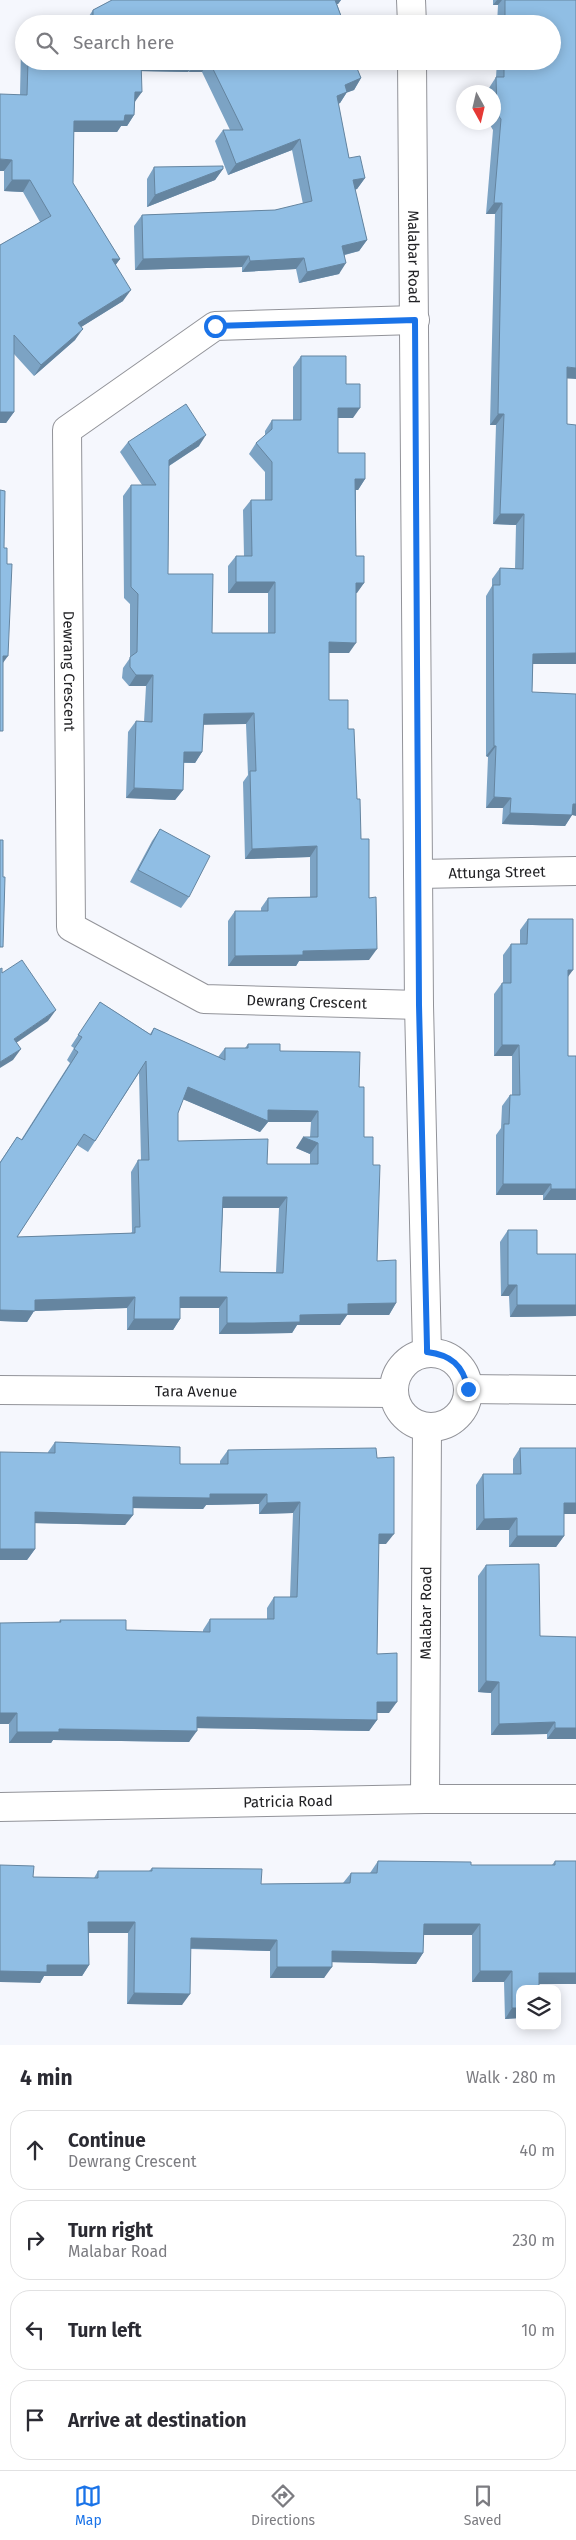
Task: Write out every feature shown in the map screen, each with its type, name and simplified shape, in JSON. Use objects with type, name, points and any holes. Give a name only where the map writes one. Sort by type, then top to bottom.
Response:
[{"type":"street","points":[[411,0],[412,15]]},
{"type":"street","name":"Malabar Road","points":[[412,70],[419,1005],[427,1352]]},
{"type":"street","name":"Dewrang Crescent","points":[[415,320],[215,326],[67,430],[67,460],[71,927],[204,999],[419,1005]]},
{"type":"street","name":"Attunga Street","points":[[418,874],[576,871]]},
{"type":"street","points":[[427,1352],[449,1356],[459,1365],[466,1376],[468,1389],[466,1402],[456,1418],[444,1424],[428,1427],[414,1424],[404,1416],[396,1405],[393,1393],[394,1379],[404,1363],[414,1356],[427,1352]]},
{"type":"street","points":[[468,1389],[576,1390]]},
{"type":"street","name":"Tara Avenue","points":[[0,1390],[393,1393]]},
{"type":"street","name":"Malabar Road","points":[[425,1800],[428,1427]]},
{"type":"street","name":"Patricia Road","points":[[0,1808],[576,1799]]},
{"type":"building","points":[[112,0],[335,0],[341,15],[93,15],[93,10]]},
{"type":"building","points":[[505,0],[576,0],[576,368],[567,367],[567,424],[576,425],[576,653],[533,654],[532,692],[576,694],[576,804],[573,804],[572,815],[510,813],[511,798],[494,797],[496,746],[494,746],[493,585],[500,585],[500,568],[523,569],[524,514],[500,514],[504,414],[498,414],[502,203],[494,203],[501,130],[501,85],[496,85],[496,77],[504,77],[504,70],[561,70],[561,15],[505,15]]},
{"type":"building","points":[[28,70],[141,70],[142,92],[135,92],[134,115],[125,115],[124,121],[74,121],[73,183],[120,259],[112,259],[131,290],[78,323],[83,329],[41,365],[14,335],[14,412],[0,412],[0,245],[51,216],[30,180],[12,180],[12,160],[0,159],[0,94],[27,95]]},
{"type":"building","points":[[213,70],[358,70],[361,78],[345,85],[347,92],[337,96],[349,158],[360,156],[365,178],[353,180],[367,240],[342,246],[346,263],[307,272],[304,258],[250,261],[249,256],[143,259],[142,215],[275,210],[312,201],[300,139],[236,164],[223,130],[243,130]]},
{"type":"building","points":[[223,166],[223,169],[155,195],[154,167]]},
{"type":"building","points":[[301,356],[346,356],[346,384],[360,384],[360,408],[338,408],[338,453],[365,453],[365,479],[355,479],[356,556],[364,556],[364,583],[356,583],[356,643],[329,642],[329,700],[348,700],[348,729],[354,729],[357,799],[360,799],[361,839],[369,839],[369,898],[376,897],[377,949],[303,951],[303,955],[235,956],[235,911],[268,911],[268,898],[317,897],[317,846],[252,849],[250,771],[256,771],[254,713],[204,714],[202,752],[184,752],[183,790],[134,788],[136,721],[152,722],[153,675],[136,675],[130,667],[130,657],[137,652],[138,594],[131,587],[131,485],[156,485],[128,442],[186,404],[206,435],[169,460],[168,574],[213,574],[212,633],[275,633],[275,582],[236,582],[236,556],[252,556],[251,500],[272,500],[272,462],[256,443],[272,429],[272,420],[301,420]]},
{"type":"building","points":[[0,490],[5,491],[4,548],[7,548],[7,564],[12,564],[8,656],[3,656],[3,731],[0,731]]},
{"type":"building","points":[[160,829],[210,856],[189,897],[138,870]]},
{"type":"building","points":[[0,840],[3,840],[3,877],[5,877],[3,947],[0,947]]},
{"type":"building","points":[[528,919],[573,919],[573,970],[568,970],[568,1056],[576,1056],[576,1189],[551,1189],[551,1184],[503,1184],[504,1124],[509,1124],[510,1095],[520,1095],[519,1045],[502,1045],[502,983],[511,983],[511,944],[527,944]]},
{"type":"building","points":[[22,960],[56,1010],[14,1039],[21,1049],[0,1062],[0,969],[2,968],[2,973]]},
{"type":"building","points":[[100,1002],[151,1035],[154,1028],[225,1060],[225,1048],[248,1048],[248,1044],[280,1044],[280,1051],[360,1052],[359,1087],[364,1087],[364,1137],[373,1137],[373,1165],[380,1165],[377,1261],[396,1260],[396,1303],[348,1304],[348,1314],[300,1315],[300,1322],[253,1323],[227,1323],[227,1297],[180,1297],[180,1319],[134,1319],[135,1297],[35,1300],[35,1311],[0,1310],[0,1163],[17,1137],[22,1140],[78,1052],[74,1049],[82,1037],[78,1035]],"holes":[[[146,1061],[149,1160],[138,1160],[140,1227],[135,1227],[135,1233],[17,1237],[84,1134],[95,1141]],[[188,1087],[268,1121],[268,1110],[318,1111],[318,1137],[303,1137],[318,1143],[318,1164],[267,1164],[268,1139],[178,1141],[178,1113]],[[223,1197],[287,1197],[283,1273],[220,1272]]]},
{"type":"building","points":[[508,1230],[537,1230],[537,1254],[576,1254],[576,1305],[517,1305],[517,1285],[508,1285]]},
{"type":"building","points":[[55,1442],[180,1447],[180,1464],[228,1464],[228,1450],[376,1448],[377,1458],[394,1457],[394,1534],[379,1534],[377,1654],[397,1653],[397,1702],[377,1702],[377,1720],[197,1717],[197,1731],[59,1729],[59,1732],[17,1732],[17,1713],[0,1713],[0,1623],[61,1622],[60,1620],[126,1620],[126,1630],[210,1632],[210,1619],[274,1619],[274,1597],[297,1597],[300,1502],[267,1503],[267,1494],[210,1494],[210,1498],[133,1497],[133,1515],[35,1512],[35,1549],[0,1549],[0,1452],[55,1453]]},
{"type":"building","points":[[520,1448],[576,1448],[576,1503],[564,1503],[564,1536],[517,1536],[517,1518],[484,1519],[483,1474],[521,1474]]},
{"type":"building","points":[[539,1564],[540,1636],[576,1637],[576,1728],[555,1728],[555,1722],[499,1724],[499,1682],[486,1681],[486,1565]]},
{"type":"building","points":[[378,1861],[471,1862],[471,1865],[555,1865],[555,1861],[576,1861],[576,1973],[539,1973],[539,1985],[516,1985],[516,2008],[512,2008],[512,1971],[480,1971],[480,1924],[424,1924],[423,1953],[332,1951],[332,1967],[277,1967],[277,1940],[191,1938],[190,1994],[134,1993],[135,1922],[88,1922],[89,1965],[47,1965],[47,1972],[0,1971],[0,1865],[34,1866],[33,1877],[98,1878],[98,1871],[152,1871],[152,1868],[262,1869],[261,1884],[350,1883],[351,1873],[377,1873]]},
{"type":"route","points":[[215,326],[415,320],[419,1005],[427,1352],[449,1356],[459,1365],[466,1376],[468,1389]]}]
